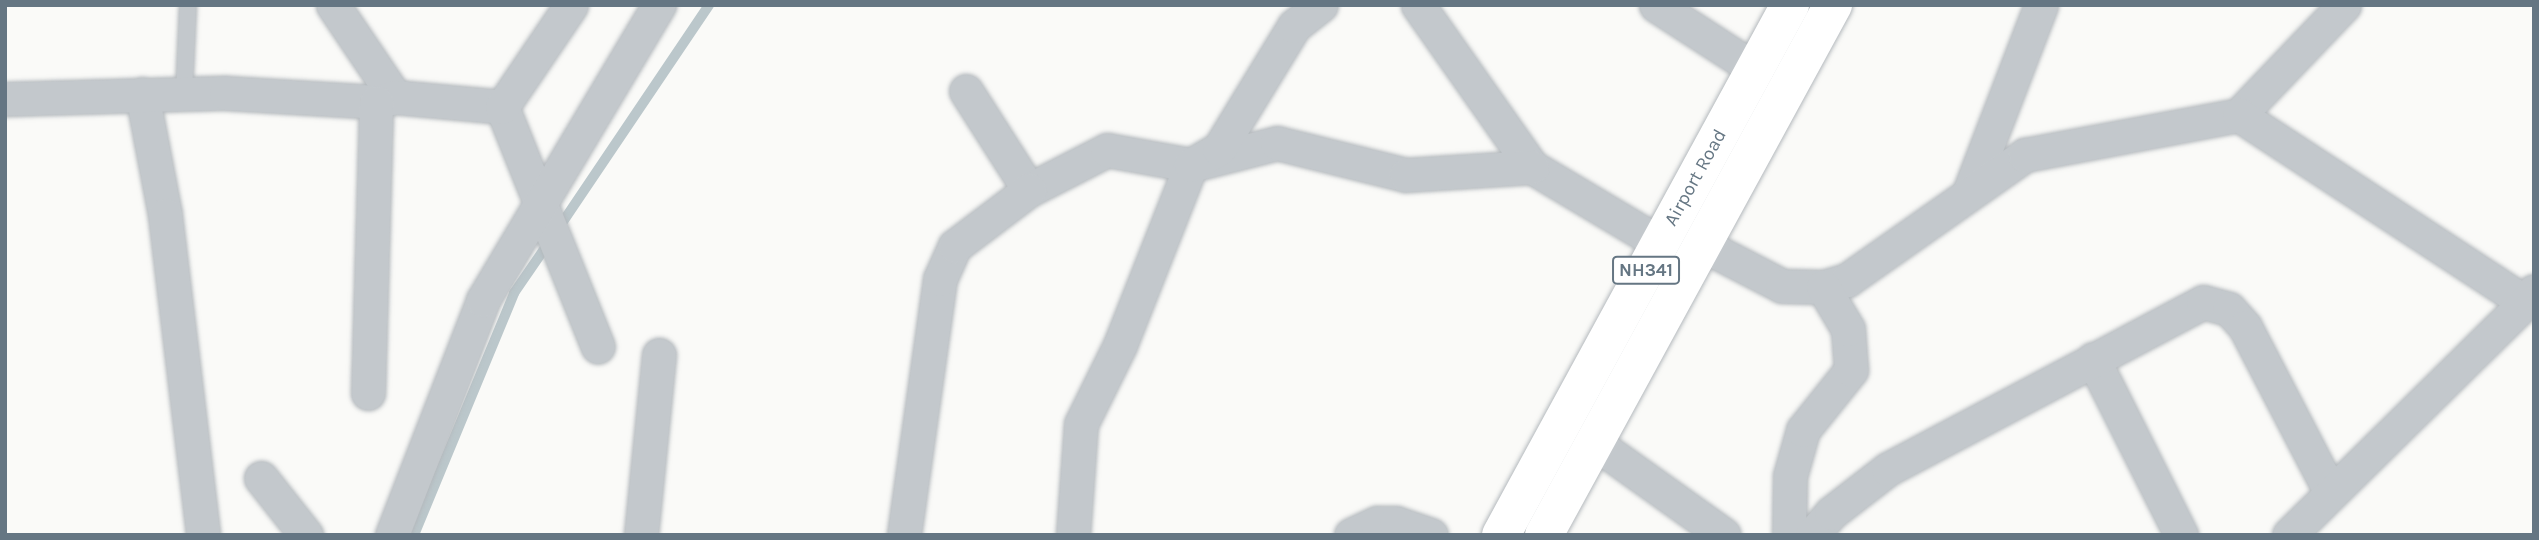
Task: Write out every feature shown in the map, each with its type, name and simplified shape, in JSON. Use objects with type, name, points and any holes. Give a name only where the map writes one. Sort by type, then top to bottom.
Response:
[{"type":"highway","name":"Airport Road","points":[[1502,535],[1790,5]]},
{"type":"highway","name":"Airport Road","points":[[1544,535],[1833,5]]},
{"type":"street","points":[[333,5],[385,100],[368,393]]},
{"type":"street","points":[[502,107],[570,5]]},
{"type":"street","points":[[392,535],[483,300],[551,225],[659,5]]},
{"type":"street","points":[[1073,535],[1081,424],[1120,345],[1191,165],[1219,149],[1294,26],[1321,5]]},
{"type":"street","points":[[1418,5],[1532,167],[1661,244]]},
{"type":"street","points":[[1656,5],[1755,69]]},
{"type":"street","points":[[1970,190],[2041,5]]},
{"type":"street","points":[[1703,245],[1782,286],[1823,288],[1847,280],[1970,190],[2025,155],[2239,115],[2344,5]]},
{"type":"street","points":[[967,91],[1029,190]]},
{"type":"street","points":[[5,99],[184,93],[502,107]]},
{"type":"street","points":[[142,94],[165,215],[203,535]]},
{"type":"street","points":[[502,107],[598,348]]},
{"type":"street","points":[[2239,115],[2529,296],[2289,535]]},
{"type":"street","points":[[904,535],[940,279],[956,246],[1029,190],[1107,150],[1191,165],[1277,143],[1406,175],[1532,167]]},
{"type":"street","points":[[1789,535],[1790,476],[1803,430],[1851,370],[1848,329],[1823,288]]},
{"type":"street","points":[[1812,535],[1831,513],[1888,469],[2203,302],[2229,309],[2245,327],[2331,494]]},
{"type":"street","points":[[641,535],[659,355]]},
{"type":"street","points":[[2093,359],[2181,535]]},
{"type":"street","points":[[1595,443],[1724,535]]},
{"type":"street","points":[[261,478],[306,535]]},
{"type":"street","points":[[1351,535],[1377,523],[1396,523],[1431,535]]},
{"type":"lane","points":[[184,93],[188,5]]},
{"type":"waterway","points":[[558,229],[709,5]]},
{"type":"waterway","points":[[414,535],[514,293],[549,242]]}]
